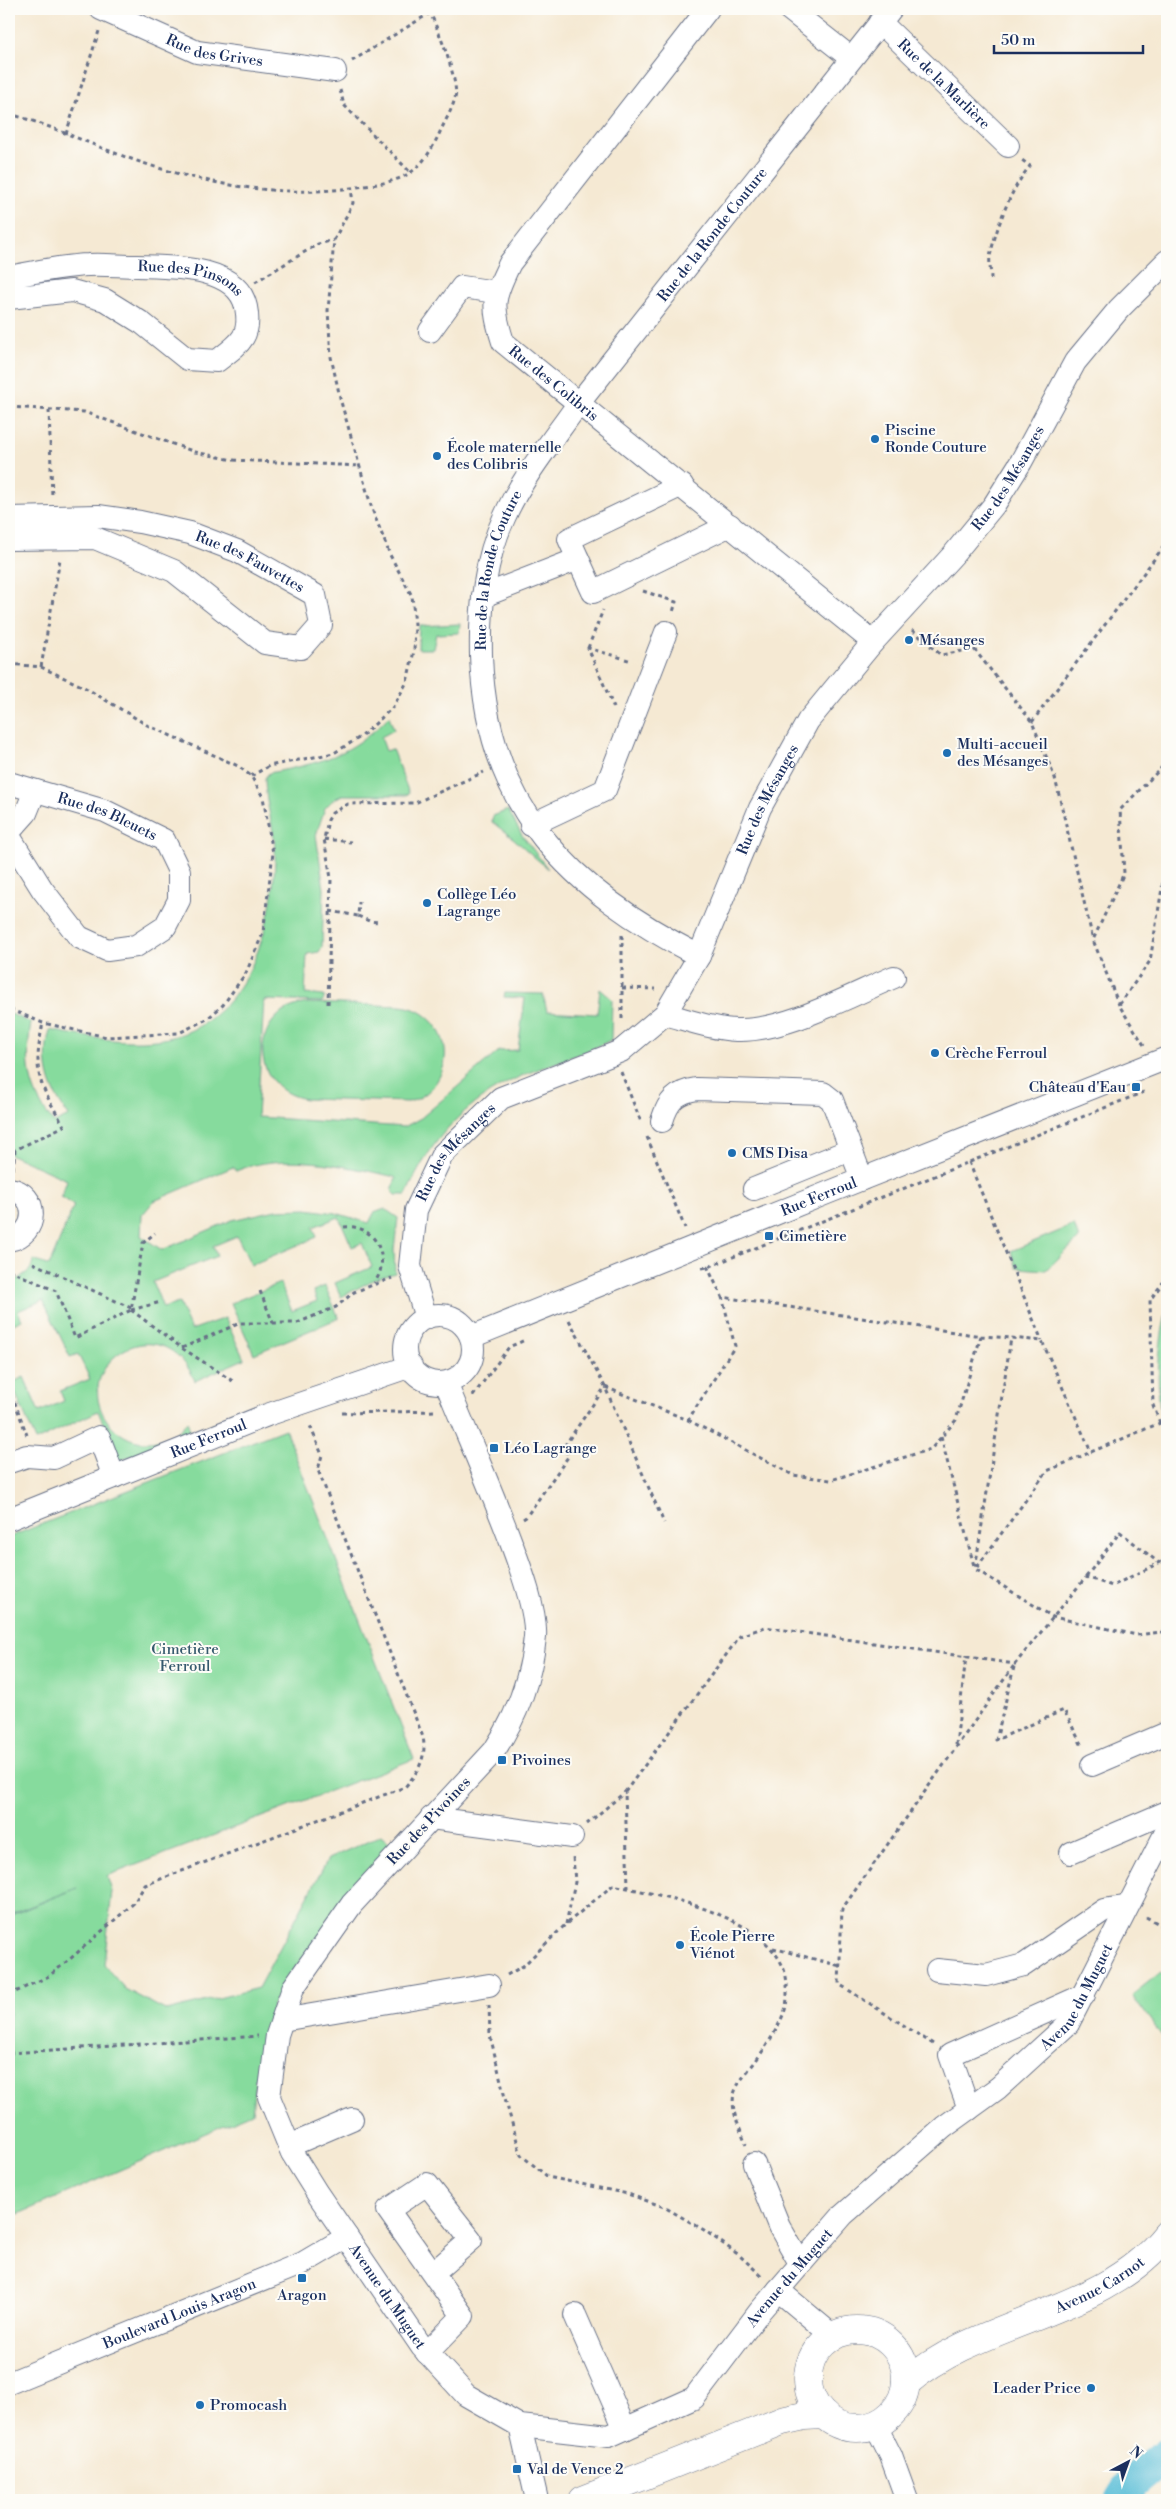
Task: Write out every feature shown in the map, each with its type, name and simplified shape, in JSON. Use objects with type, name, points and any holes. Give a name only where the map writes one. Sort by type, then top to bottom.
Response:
[{"type":"main road","name":"Avenue Carnot","points":[[906,2383],[920,2370],[950,2354],[1105,2285],[1146,2257],[1167,2234]]},
{"type":"main road","name":"Avenue Carnot","points":[[893,2346],[914,2348],[943,2345],[1021,2322]]},
{"type":"main road","points":[[848,2330],[865,2330],[880,2336],[893,2346],[905,2370],[906,2383],[903,2396],[896,2408],[887,2417],[875,2424],[862,2427],[848,2427],[824,2415],[815,2404],[810,2391],[808,2377],[811,2360],[820,2346],[833,2336],[848,2330]]},
{"type":"main road","points":[[679,2461],[779,2410],[794,2398],[808,2377]]},
{"type":"main road","points":[[583,2500],[782,2421],[804,2416],[824,2415]]},
{"type":"street","name":"Rue des Colibris","points":[[708,9],[510,263],[496,292],[495,317],[503,342],[578,404],[682,485],[873,642]]},
{"type":"street","points":[[789,9],[852,58]]},
{"type":"street","name":"Rue des Grives","points":[[104,10],[197,52],[335,71]]},
{"type":"street","name":"Rue de la Ronde Couture","points":[[699,956],[614,906],[562,860],[531,825],[504,774],[490,730],[482,672],[480,615],[487,570],[504,518],[531,472],[578,404],[886,15]]},
{"type":"street","name":"Rue de la Marlière","points":[[886,15],[1008,146]]},
{"type":"street","name":"Rue des Mésanges","points":[[426,1318],[410,1266],[416,1210],[442,1155],[501,1098],[622,1051],[665,1014],[699,956],[760,808],[808,721],[895,616],[953,555],[994,505],[1021,462],[1075,362],[1119,309],[1167,261]]},
{"type":"street","name":"Rue des Pinsons","points":[[9,277],[88,265],[187,267],[220,277],[239,291],[244,297],[249,323],[241,343],[217,362],[187,359],[142,323],[105,300],[72,291],[9,298]]},
{"type":"street","points":[[69,267],[72,291]]},
{"type":"street","points":[[430,331],[462,288],[496,292]]},
{"type":"street","points":[[682,485],[569,539],[592,592],[730,525]]},
{"type":"street","name":"Rue des Fauvettes","points":[[9,518],[53,517],[96,527],[136,555],[174,571],[265,643],[301,648],[321,625],[315,595],[236,551],[190,532],[140,522],[96,527],[63,538],[9,539]]},
{"type":"street","points":[[136,555],[140,522]]},
{"type":"street","points":[[483,596],[578,559]]},
{"type":"street","points":[[531,825],[605,790],[666,632]]},
{"type":"street","name":"Rue des Bleuets","points":[[9,783],[105,811],[164,840],[180,871],[179,900],[165,927],[136,946],[107,950],[79,937],[42,889],[9,836]]},
{"type":"street","points":[[9,832],[26,813],[35,791]]},
{"type":"street","points":[[665,1014],[710,1026],[737,1030],[783,1024],[894,978]]},
{"type":"street","name":"Rue Ferroul","points":[[471,1338],[565,1311],[693,1258],[862,1179],[1161,1061]]},
{"type":"street","points":[[662,1121],[666,1107],[682,1091],[697,1089],[823,1093],[832,1100],[862,1179]]},
{"type":"street","points":[[754,1189],[850,1150]]},
{"type":"street","points":[[9,1240],[17,1238],[28,1230],[33,1216],[28,1200],[18,1191],[10,1190]]},
{"type":"street","points":[[435,1315],[457,1320],[466,1328],[471,1338],[473,1350],[470,1361],[464,1371],[446,1383],[421,1377],[411,1366],[406,1347],[408,1336],[414,1326],[426,1318],[435,1315]]},
{"type":"street","name":"Rue Ferroul","points":[[9,1519],[267,1415],[411,1366]]},
{"type":"street","name":"Rue des Pivoines","points":[[347,2237],[316,2193],[289,2146],[269,2097],[280,2027],[293,1988],[352,1904],[494,1751],[506,1734],[525,1692],[535,1636],[527,1585],[505,1526],[446,1383]]},
{"type":"street","points":[[9,1462],[27,1456],[54,1458],[99,1437],[114,1477]]},
{"type":"street","points":[[1092,1765],[1167,1733]]},
{"type":"street","points":[[1071,1853],[1167,1812]]},
{"type":"street","points":[[431,1818],[572,1837]]},
{"type":"street","name":"Avenue du Muguet","points":[[347,2237],[427,2353],[466,2395],[520,2426],[609,2436],[694,2398],[778,2290],[843,2215],[944,2127],[998,2088],[1068,2024],[1167,1830]]},
{"type":"street","points":[[937,1970],[986,1975],[1024,1965],[1104,1910],[1126,1908]]},
{"type":"street","points":[[280,2027],[489,1985]]},
{"type":"street","points":[[970,2109],[950,2055],[1084,1995]]},
{"type":"street","points":[[289,2146],[352,2119]]},
{"type":"street","points":[[754,2164],[779,2226],[800,2263]]},
{"type":"street","name":"Boulevard Louis Aragon","points":[[9,2383],[303,2263],[347,2237]]},
{"type":"street","points":[[427,2353],[463,2316],[433,2273]]},
{"type":"street","points":[[778,2290],[833,2336]]},
{"type":"street","points":[[575,2315],[625,2429]]},
{"type":"street","points":[[875,2424],[891,2456],[906,2500]]},
{"type":"street","points":[[520,2426],[537,2500]]},
{"type":"path","points":[[9,114],[117,154],[196,178],[290,192],[351,188],[395,182],[411,173],[429,156],[456,96],[446,52],[428,9]]},
{"type":"path","points":[[66,134],[104,10]]},
{"type":"path","points":[[411,173],[344,105],[335,71],[430,13]]},
{"type":"path","points":[[991,279],[990,258],[1004,214],[1022,175],[1030,166],[1008,146]]},
{"type":"path","points":[[251,776],[269,766],[334,753],[355,740],[393,707],[406,682],[414,651],[415,624],[412,596],[390,555],[372,509],[341,402],[331,357],[328,311],[334,240],[354,203],[351,188]]},
{"type":"path","points":[[239,291],[318,244],[334,240]]},
{"type":"path","points":[[9,407],[84,412],[195,452],[233,460],[360,466]]},
{"type":"path","points":[[49,410],[53,517]]},
{"type":"path","points":[[41,667],[63,538]]},
{"type":"path","points":[[1032,722],[1167,542]]},
{"type":"path","points":[[626,736],[588,648],[614,581],[676,602],[666,632]]},
{"type":"path","points":[[895,616],[941,655],[974,649],[1032,722],[1054,778],[1093,940],[1119,1005],[1161,1061]]},
{"type":"path","points":[[588,648],[652,668]]},
{"type":"path","points":[[1093,940],[1124,873],[1120,810],[1167,762]]},
{"type":"path","points":[[328,1004],[331,878],[324,839],[328,820],[339,807],[361,803],[416,802],[488,770]]},
{"type":"path","points":[[324,839],[351,842]]},
{"type":"path","points":[[1119,1005],[1150,961],[1164,876],[1167,871]]},
{"type":"path","points":[[358,916],[359,902]]},
{"type":"path","points":[[330,911],[379,922]]},
{"type":"path","points":[[622,936],[623,1021]]},
{"type":"path","points":[[622,988],[679,990]]},
{"type":"path","points":[[10,1190],[15,1150],[64,1126],[48,1102],[38,1073],[39,1042],[43,1023]]},
{"type":"path","points":[[622,1051],[621,1072],[632,1102]]},
{"type":"path","points":[[708,1267],[1152,1088]]},
{"type":"path","points":[[960,1140],[1042,1341],[1091,1452]]},
{"type":"path","points":[[654,1152],[693,1258],[708,1267],[722,1296],[735,1346],[688,1420]]},
{"type":"path","points":[[344,1227],[352,1226],[363,1230],[372,1236],[379,1247],[382,1257],[382,1269],[374,1284]]},
{"type":"path","points":[[131,1309],[143,1243],[155,1233]]},
{"type":"path","points":[[693,1258],[708,1267]]},
{"type":"path","points":[[32,1263],[131,1309],[182,1348],[234,1382]]},
{"type":"path","points":[[9,1270],[56,1291],[75,1338],[131,1309],[161,1302]]},
{"type":"path","points":[[182,1348],[240,1323],[297,1323],[336,1307],[354,1292],[412,1273]]},
{"type":"path","points":[[1167,1277],[1150,1300],[1153,1405],[1160,1423],[1167,1429]]},
{"type":"path","points":[[260,1292],[273,1323]]},
{"type":"path","points":[[722,1296],[981,1336],[1042,1341]]},
{"type":"path","points":[[565,1311],[578,1317]]},
{"type":"path","points":[[561,1324],[565,1311]]},
{"type":"path","points":[[565,1311],[605,1386],[664,1524]]},
{"type":"path","points":[[605,1386],[688,1420],[793,1475],[831,1480],[930,1449],[956,1420],[981,1336]]},
{"type":"path","points":[[975,1569],[1011,1338]]},
{"type":"path","points":[[336,1414],[441,1411],[471,1398],[479,1390],[509,1347],[526,1340]]},
{"type":"path","points":[[505,1526],[526,1517],[568,1457],[565,1445],[605,1386]]},
{"type":"path","points":[[9,1387],[36,1456]]},
{"type":"path","points":[[9,1995],[49,1976],[134,1903],[145,1885],[405,1787],[417,1774],[424,1754],[423,1737],[318,1470],[322,1455],[307,1418]]},
{"type":"path","points":[[975,1569],[1047,1471],[1160,1423]]},
{"type":"path","points":[[941,1437],[975,1569],[1053,1617],[1137,1634],[1162,1632],[1167,1629]]},
{"type":"path","points":[[950,2055],[839,1984],[842,1909],[1015,1664],[1120,1532],[1160,1563]]},
{"type":"path","points":[[1086,1577],[1112,1586],[1167,1559]]},
{"type":"path","points":[[566,1924],[576,1882],[572,1837],[626,1792],[740,1636],[765,1627],[1015,1664]]},
{"type":"path","points":[[956,1748],[966,1656]]},
{"type":"path","points":[[1015,1664],[996,1740],[1064,1710],[1092,1765]]},
{"type":"path","points":[[626,1792],[628,1888]]},
{"type":"path","points":[[778,2290],[740,2255],[704,2230],[664,2207],[628,2194],[548,2177],[521,2155],[490,2035],[489,1985],[523,1966],[566,1924],[613,1884],[665,1895],[708,1910],[746,1928],[773,1948],[840,1966]]},
{"type":"path","points":[[754,2164],[734,2112],[734,2094],[771,2040],[786,2008],[788,1976],[773,1948]]},
{"type":"path","points":[[9,2053],[280,2027]]},
{"type":"green space","points":[[460,624],[459,633],[436,634],[433,649],[418,649],[419,626]]},
{"type":"green space","points":[[389,716],[394,730],[381,737],[386,751],[392,749],[409,793],[407,795],[342,795],[325,808],[316,835],[324,889],[322,947],[319,952],[307,954],[305,994],[324,996],[324,999],[322,1002],[264,1000],[257,1117],[404,1127],[421,1118],[499,1051],[518,1050],[525,998],[504,997],[505,993],[543,994],[547,1011],[597,1014],[600,989],[612,999],[611,1040],[519,1077],[499,1087],[465,1111],[438,1140],[426,1157],[406,1195],[396,1195],[392,1191],[396,1178],[391,1176],[353,1168],[293,1161],[254,1165],[236,1171],[233,1167],[154,1201],[142,1215],[141,1236],[162,1250],[232,1220],[276,1210],[306,1209],[336,1213],[369,1223],[374,1213],[385,1209],[398,1218],[394,1249],[395,1273],[373,1280],[341,1297],[335,1283],[372,1267],[362,1243],[352,1247],[339,1217],[313,1227],[317,1237],[251,1265],[237,1236],[213,1246],[217,1256],[153,1282],[163,1308],[179,1303],[191,1330],[225,1318],[244,1359],[195,1381],[179,1357],[161,1346],[141,1344],[122,1351],[108,1364],[99,1382],[99,1402],[109,1423],[125,1436],[140,1442],[157,1441],[179,1431],[187,1421],[191,1433],[119,1461],[98,1411],[36,1441],[11,1383],[24,1377],[39,1412],[64,1401],[60,1391],[90,1379],[78,1354],[70,1357],[43,1300],[18,1311],[22,1320],[9,1326],[9,1275],[18,1279],[30,1270],[34,1260],[49,1266],[74,1205],[61,1197],[67,1180],[9,1154],[9,1013],[31,1023],[28,1051],[30,1076],[39,1100],[54,1123],[69,1116],[56,1096],[49,1075],[46,1053],[50,1030],[121,1041],[149,1041],[163,1039],[191,1030],[215,1015],[234,996],[249,972],[260,945],[268,917],[273,889],[275,851],[265,778],[269,773],[304,766],[348,749],[375,730]]},
{"type":"green space","points":[[508,810],[522,835],[548,869],[492,822],[493,816]]},
{"type":"green space","points":[[308,1003],[399,1006],[420,1012],[434,1023],[443,1039],[445,1056],[439,1078],[427,1093],[409,1102],[306,1099],[287,1093],[273,1081],[265,1066],[263,1050],[266,1034],[274,1019],[289,1008]]},
{"type":"green space","points":[[1074,1225],[1079,1239],[1046,1270],[1017,1268],[1011,1251]]},
{"type":"green space","points":[[280,1283],[292,1311],[317,1301],[313,1291],[325,1286],[339,1318],[254,1354],[231,1303]]},
{"type":"green space","points":[[1167,1311],[1167,1445],[1160,1413],[1158,1378],[1163,1326]]},
{"type":"green space","name":"Cimetière Ferroul","points":[[285,1429],[414,1759],[107,1876],[112,1891],[104,1965],[125,1989],[167,2011],[258,1988],[328,1859],[381,1835],[390,1843],[298,1964],[272,2006],[255,2080],[252,2113],[9,2218],[9,1916],[77,1888],[9,1915],[9,1537]]},
{"type":"green space","points":[[1161,1972],[1167,1980],[1167,2043],[1132,1995]]},
{"type":"waterway","points":[[1122,2500],[1133,2482],[1167,2454]]},
{"type":"place","name":"Piscine Ronde Couture","points":[[875,439]]},
{"type":"place","name":"École maternelle des Colibris","points":[[437,456]]},
{"type":"place","name":"Mésanges","points":[[909,640]]},
{"type":"place","name":"Multi-accueil des Mésanges","points":[[947,753]]},
{"type":"place","name":"Collège Léo Lagrange","points":[[427,903]]},
{"type":"place","name":"Crèche Ferroul","points":[[935,1053]]},
{"type":"place","name":"Château d'Eau","points":[[1136,1087]]},
{"type":"place","name":"CMS Disa","points":[[732,1153]]},
{"type":"place","name":"Cimetière","points":[[769,1236]]},
{"type":"place","name":"Léo Lagrange","points":[[494,1448]]},
{"type":"place","name":"Pivoines","points":[[502,1760]]},
{"type":"place","name":"École Pierre Viénot","points":[[680,1945]]},
{"type":"place","name":"Aragon","points":[[302,2278]]},
{"type":"place","name":"Leader Price","points":[[1091,2388]]},
{"type":"place","name":"Promocash","points":[[200,2405]]},
{"type":"place","name":"Val de Vence 2","points":[[517,2469]]}]
